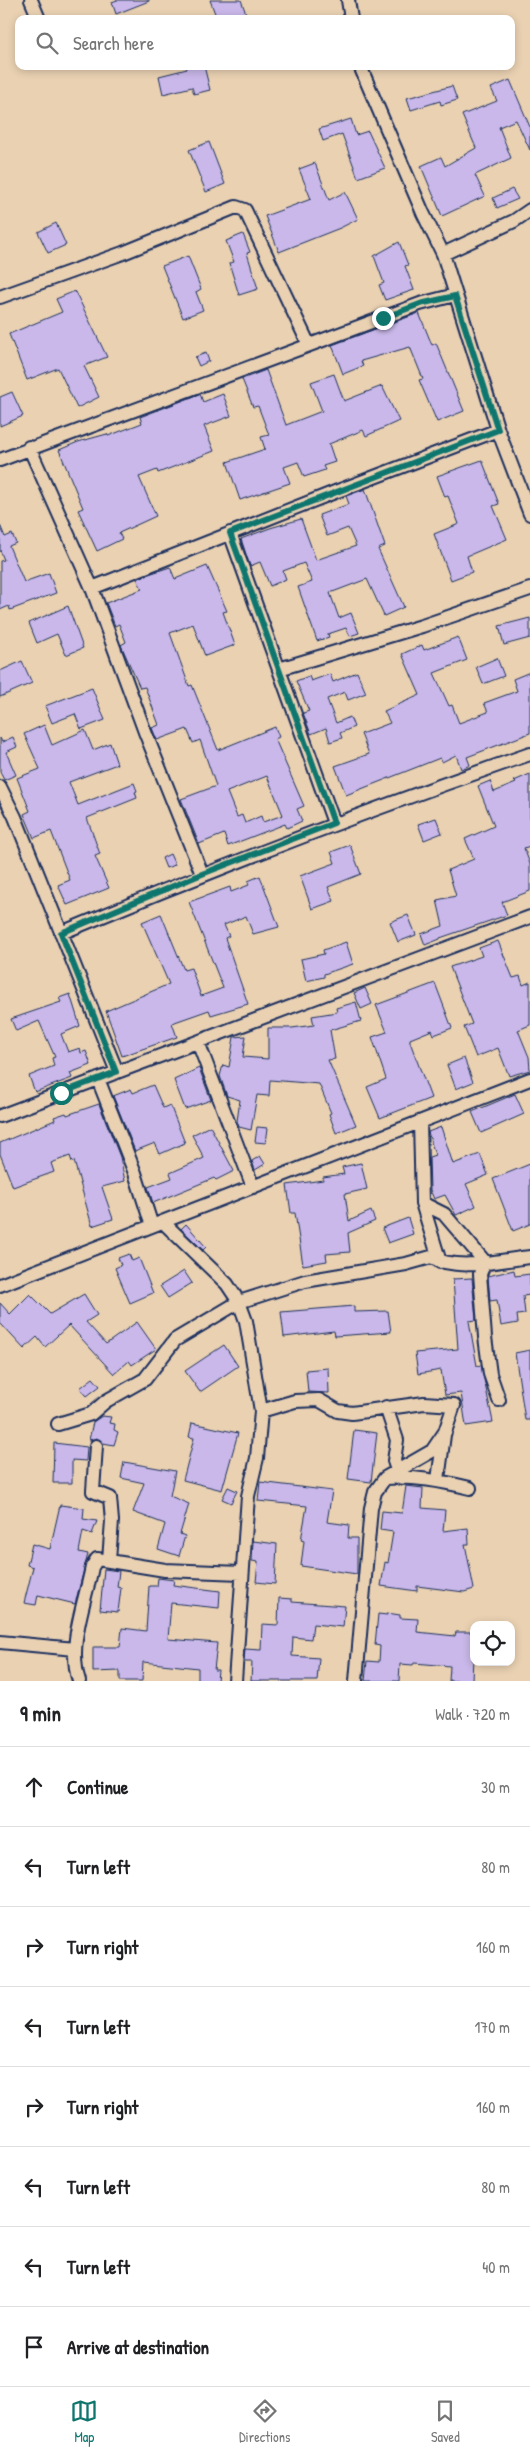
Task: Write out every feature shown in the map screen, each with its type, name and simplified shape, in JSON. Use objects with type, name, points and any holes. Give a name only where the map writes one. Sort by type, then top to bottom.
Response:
[{"type":"street","points":[[31,0],[37,15]]},
{"type":"street","points":[[348,0],[350,15]]},
{"type":"street","points":[[362,70],[423,213],[443,254],[498,430],[530,514]]},
{"type":"street","points":[[0,297],[123,253],[230,208],[241,208],[245,210],[309,345]]},
{"type":"street","points":[[443,254],[514,221],[530,210]]},
{"type":"street","points":[[0,460],[29,447],[420,304],[455,296]]},
{"type":"street","points":[[92,588],[498,430]]},
{"type":"street","points":[[29,447],[92,588],[145,732],[202,874]]},
{"type":"street","points":[[230,533],[334,823]]},
{"type":"street","points":[[279,669],[422,626],[530,589]]},
{"type":"street","points":[[61,933],[202,874],[334,823],[530,754]]},
{"type":"street","points":[[0,787],[15,817],[116,1072]]},
{"type":"street","points":[[0,1116],[530,917]]},
{"type":"street","points":[[198,1042],[254,1187]]},
{"type":"street","points":[[98,1079],[135,1173],[158,1224],[227,1284],[239,1302],[246,1321],[261,1411],[257,1458],[248,1496],[241,1573],[235,1681]]},
{"type":"street","points":[[0,1285],[530,1079]]},
{"type":"street","points":[[420,1122],[422,1203],[440,1262]]},
{"type":"street","points":[[422,1203],[444,1214],[485,1262]]},
{"type":"street","points":[[58,1424],[91,1414],[106,1401],[145,1379],[175,1340],[239,1302],[305,1281],[406,1264],[431,1257],[440,1262],[457,1264],[530,1257]]},
{"type":"street","points":[[485,1262],[480,1274],[485,1337],[490,1374],[499,1400]]},
{"type":"street","points":[[261,1411],[295,1401],[319,1400],[338,1411],[352,1413],[424,1403],[454,1405],[445,1432],[438,1480]]},
{"type":"street","points":[[386,1407],[397,1440],[394,1461],[397,1470]]},
{"type":"street","points":[[356,1681],[371,1508],[375,1492],[385,1478],[432,1451],[445,1432]]},
{"type":"street","points":[[96,1446],[94,1492],[110,1498],[112,1521],[109,1560]]},
{"type":"street","points":[[385,1478],[438,1480],[470,1488]]},
{"type":"street","points":[[79,1681],[75,1649],[92,1568],[97,1559],[165,1570],[241,1573]]},
{"type":"street","points":[[0,1642],[75,1649]]},
{"type":"building","points":[[117,0],[149,1],[116,14],[112,2]]},
{"type":"building","points":[[210,0],[241,0],[247,15],[216,15]]},
{"type":"building","points":[[183,70],[205,70],[210,90],[194,94],[192,87],[163,94],[159,76]]},
{"type":"building","points":[[510,80],[530,127],[530,150],[516,120],[499,127],[511,158],[475,175],[485,196],[442,216],[421,166],[441,157],[445,166],[476,148],[462,115],[497,101],[491,88]]},
{"type":"building","points":[[452,86],[457,100],[441,105],[440,101],[411,110],[407,98]]},
{"type":"building","points":[[351,119],[356,135],[368,131],[385,168],[358,178],[342,134],[323,141],[319,129]]},
{"type":"building","points":[[209,142],[225,184],[206,192],[189,150]]},
{"type":"building","points":[[315,163],[329,200],[345,192],[358,219],[279,252],[265,216],[311,199],[299,169]]},
{"type":"building","points":[[512,189],[518,199],[497,208],[493,198]]},
{"type":"building","points":[[56,223],[66,245],[48,253],[38,232]]},
{"type":"building","points":[[243,234],[250,252],[247,253],[258,289],[239,295],[229,263],[234,262],[226,241]]},
{"type":"building","points":[[399,242],[408,265],[405,266],[414,290],[385,300],[379,285],[384,283],[374,256]]},
{"type":"building","points":[[188,256],[201,289],[196,292],[203,310],[183,318],[162,266]]},
{"type":"building","points":[[75,291],[107,357],[84,366],[99,397],[77,408],[58,368],[27,380],[9,334],[62,312],[56,299]]},
{"type":"building","points":[[419,313],[432,345],[436,343],[464,411],[437,422],[419,380],[423,379],[410,347],[361,361],[363,366],[343,374],[332,345]]},
{"type":"building","points":[[206,353],[209,361],[199,366],[195,357]]},
{"type":"building","points":[[266,370],[286,425],[322,411],[311,382],[334,374],[344,401],[382,386],[399,421],[366,436],[363,430],[329,444],[335,462],[323,466],[325,470],[304,477],[298,462],[284,467],[290,483],[240,500],[227,462],[265,449],[261,437],[269,435],[258,406],[253,407],[242,379]]},
{"type":"building","points":[[12,392],[23,416],[0,426],[0,397]]},
{"type":"building","points":[[200,394],[203,402],[223,394],[231,416],[204,426],[214,451],[158,473],[157,470],[139,477],[156,516],[119,533],[122,539],[97,551],[78,510],[83,508],[59,450],[78,442],[107,434],[108,436],[142,423],[140,417]]},
{"type":"building","points":[[482,460],[499,504],[493,506],[507,539],[467,556],[472,572],[451,580],[434,534],[459,524],[448,496],[445,497],[437,476]]},
{"type":"building","points":[[365,489],[385,546],[378,549],[404,607],[384,616],[367,579],[330,593],[339,618],[351,613],[359,633],[350,636],[346,628],[328,634],[329,637],[317,641],[298,587],[312,582],[304,563],[283,571],[286,579],[270,586],[260,562],[250,566],[241,539],[301,519],[316,560],[356,546],[348,528],[327,536],[319,515],[349,504],[346,496]]},
{"type":"building","points":[[0,525],[5,537],[12,534],[16,543],[9,546],[24,582],[49,573],[56,593],[10,610],[9,606],[0,610],[0,561],[4,560],[0,550]]},
{"type":"building","points":[[207,566],[227,611],[223,612],[235,645],[205,656],[193,624],[170,633],[189,686],[192,685],[218,750],[275,727],[279,737],[275,739],[304,806],[297,809],[302,821],[287,828],[285,824],[228,846],[224,834],[199,844],[181,799],[216,786],[200,740],[193,743],[187,729],[157,740],[152,728],[159,725],[145,687],[140,688],[121,645],[126,642],[119,624],[115,626],[106,603],[142,589],[137,579],[149,574],[170,567],[175,579]],"holes":[[[267,776],[283,815],[263,822],[261,816],[245,823],[242,815],[237,817],[227,792]]]},
{"type":"building","points":[[68,606],[83,648],[66,655],[57,634],[37,643],[29,623]]},
{"type":"building","points":[[530,618],[530,638],[504,645],[499,626]]},
{"type":"building","points":[[458,637],[467,660],[434,673],[449,706],[452,705],[459,723],[488,712],[484,703],[517,691],[513,679],[530,672],[530,733],[467,757],[470,765],[461,769],[456,755],[442,762],[440,758],[346,795],[335,766],[369,754],[361,734],[390,723],[384,711],[420,695],[402,654],[422,645],[424,650]]},
{"type":"building","points":[[497,658],[504,676],[483,684],[476,667]]},
{"type":"building","points":[[22,661],[32,683],[0,697],[0,671]]},
{"type":"building","points":[[357,672],[366,693],[348,700],[345,692],[327,699],[336,723],[350,717],[354,727],[340,733],[342,738],[330,742],[326,728],[311,734],[303,713],[309,711],[296,681],[309,676],[311,681],[330,674],[333,682]]},
{"type":"building","points":[[92,688],[105,720],[81,729],[75,714],[52,723],[45,706]]},
{"type":"building","points":[[44,725],[52,745],[85,730],[93,750],[110,743],[117,764],[69,782],[78,805],[134,783],[137,791],[135,792],[137,798],[87,818],[100,854],[95,856],[109,888],[67,905],[58,885],[70,880],[51,831],[34,838],[24,814],[30,811],[17,778],[40,769],[24,734]]},
{"type":"building","points":[[13,737],[17,747],[6,752],[16,775],[4,780],[0,772],[0,738],[2,742]]},
{"type":"building","points":[[530,774],[530,846],[524,848],[530,864],[530,891],[502,902],[507,915],[425,945],[421,934],[443,926],[437,900],[456,896],[448,870],[474,859],[465,839],[494,826],[478,786],[490,781],[494,792],[516,783],[514,781]]},
{"type":"building","points":[[436,818],[442,833],[424,840],[418,824]]},
{"type":"building","points":[[350,845],[361,874],[328,887],[334,901],[312,909],[300,876],[335,863],[331,852]]},
{"type":"building","points":[[170,854],[175,865],[166,868],[162,858]]},
{"type":"building","points":[[260,876],[279,927],[253,934],[246,916],[224,925],[229,936],[225,938],[248,1004],[211,1015],[209,1010],[172,1023],[177,1037],[122,1056],[106,1011],[169,984],[142,922],[161,914],[184,970],[191,968],[201,996],[223,988],[189,902],[230,887],[231,892],[249,885],[248,881]]},
{"type":"building","points":[[408,915],[416,935],[398,942],[390,922]]},
{"type":"building","points":[[498,941],[513,978],[520,976],[523,985],[530,982],[530,1025],[518,1030],[529,1057],[530,1070],[509,1076],[498,1048],[476,1057],[464,1027],[472,1024],[450,967],[482,956],[479,948]]},
{"type":"building","points":[[346,942],[353,964],[324,974],[324,977],[306,981],[301,959],[324,954],[323,950]]},
{"type":"building","points":[[435,983],[452,1028],[434,1035],[432,1030],[410,1039],[431,1098],[380,1118],[367,1087],[386,1079],[372,1037],[387,1032],[376,1005]]},
{"type":"building","points":[[365,988],[372,1004],[361,1009],[354,993]]},
{"type":"building","points":[[70,994],[80,1026],[61,1034],[68,1052],[80,1048],[81,1053],[86,1051],[91,1065],[70,1073],[72,1078],[35,1092],[29,1076],[54,1066],[52,1058],[55,1057],[39,1021],[16,1031],[11,1019],[61,1002],[59,998]]},
{"type":"building","points":[[356,1002],[361,1021],[330,1030],[335,1059],[328,1060],[356,1125],[336,1133],[329,1114],[331,1113],[319,1084],[270,1080],[269,1096],[257,1095],[251,1130],[239,1127],[237,1121],[240,1100],[227,1096],[220,1076],[223,1065],[229,1067],[234,1037],[246,1036],[243,1057],[268,1059],[268,1028],[292,1028],[314,1025],[312,1016],[337,1012],[336,1008]]},
{"type":"building","points":[[464,1058],[473,1082],[456,1089],[447,1065]]},
{"type":"building","points":[[199,1068],[211,1100],[185,1109],[174,1080]]},
{"type":"building","points":[[153,1085],[163,1108],[170,1105],[185,1143],[160,1154],[155,1143],[135,1151],[113,1096],[131,1089],[133,1093]]},
{"type":"building","points":[[515,1094],[524,1114],[481,1133],[472,1112]]},
{"type":"building","points":[[99,1104],[120,1157],[125,1181],[102,1187],[113,1219],[92,1226],[74,1161],[72,1162],[70,1156],[51,1163],[54,1172],[13,1187],[0,1154],[0,1143],[55,1120],[54,1117],[66,1113],[67,1115]]},
{"type":"building","points":[[210,1126],[234,1171],[216,1180],[214,1178],[153,1203],[148,1187],[172,1178],[170,1173],[204,1158],[192,1135]]},
{"type":"building","points":[[257,1127],[268,1128],[266,1143],[255,1142]]},
{"type":"building","points":[[441,1127],[453,1164],[480,1154],[488,1175],[466,1184],[476,1206],[456,1215],[445,1195],[434,1199],[430,1190],[429,1157],[435,1155],[428,1132]]},
{"type":"building","points":[[260,1156],[265,1164],[255,1170],[252,1161]]},
{"type":"building","points":[[361,1163],[367,1189],[345,1194],[349,1221],[371,1211],[375,1221],[348,1233],[350,1252],[326,1254],[327,1261],[303,1265],[295,1213],[291,1213],[287,1185],[323,1180],[323,1177],[344,1174],[342,1167]]},
{"type":"building","points":[[530,1164],[530,1224],[513,1231],[493,1179]]},
{"type":"building","points":[[408,1218],[413,1234],[388,1243],[382,1228]]},
{"type":"building","points":[[186,1224],[206,1247],[203,1250],[181,1229]]},
{"type":"building","points":[[129,1254],[132,1261],[139,1258],[153,1293],[130,1303],[115,1268],[121,1265],[118,1258]]},
{"type":"building","points":[[514,1270],[515,1276],[530,1274],[530,1295],[523,1296],[525,1314],[517,1315],[518,1323],[501,1326],[497,1300],[490,1301],[488,1276]]},
{"type":"building","points":[[184,1271],[192,1283],[168,1298],[160,1286]]},
{"type":"building","points":[[472,1278],[476,1320],[469,1321],[477,1366],[481,1365],[493,1422],[466,1426],[461,1393],[445,1395],[441,1370],[418,1374],[415,1353],[458,1349],[453,1279]]},
{"type":"building","points":[[30,1294],[50,1314],[84,1294],[97,1315],[86,1322],[106,1344],[137,1322],[156,1349],[132,1365],[129,1361],[114,1374],[69,1325],[45,1347],[37,1337],[24,1349],[0,1323],[0,1303],[10,1314]]},
{"type":"building","points":[[354,1306],[354,1312],[388,1311],[391,1332],[335,1336],[334,1331],[284,1337],[281,1312]]},
{"type":"building","points":[[224,1345],[238,1366],[200,1392],[185,1371]]},
{"type":"building","points":[[530,1350],[530,1420],[525,1420],[515,1353]]},
{"type":"building","points":[[328,1368],[329,1393],[308,1392],[306,1370]]},
{"type":"building","points":[[93,1378],[100,1386],[87,1396],[80,1388]]},
{"type":"building","points":[[102,1416],[111,1417],[109,1423],[115,1424],[114,1430],[118,1432],[114,1445],[103,1443],[97,1438],[89,1440],[93,1422]]},
{"type":"building","points":[[192,1423],[238,1433],[222,1490],[183,1480],[194,1438],[189,1437]]},
{"type":"building","points":[[354,1430],[377,1433],[371,1482],[348,1479]]},
{"type":"building","points":[[54,1443],[87,1447],[86,1461],[72,1460],[72,1483],[53,1483]]},
{"type":"building","points":[[124,1462],[175,1471],[170,1496],[189,1504],[180,1534],[185,1536],[179,1556],[158,1549],[165,1524],[133,1512],[144,1483],[121,1478]]},
{"type":"building","points":[[260,1482],[332,1491],[327,1522],[349,1525],[348,1538],[357,1538],[357,1574],[301,1566],[304,1541],[301,1540],[307,1506],[258,1501]]},
{"type":"building","points":[[406,1486],[423,1488],[422,1508],[445,1510],[443,1531],[468,1528],[469,1544],[465,1544],[474,1589],[464,1592],[417,1586],[417,1591],[381,1586],[385,1562],[388,1563],[393,1532],[380,1530],[382,1511],[402,1513]]},
{"type":"building","points":[[228,1487],[237,1491],[231,1503],[222,1499]]},
{"type":"building","points":[[60,1505],[84,1508],[83,1519],[97,1521],[92,1534],[83,1531],[79,1552],[88,1554],[75,1604],[38,1595],[36,1605],[24,1603],[33,1567],[27,1565],[32,1544],[50,1549]]},
{"type":"building","points":[[253,1541],[277,1544],[275,1584],[256,1582],[258,1562],[252,1561]]},
{"type":"building","points":[[104,1569],[119,1571],[117,1587],[121,1588],[118,1612],[100,1610]]},
{"type":"building","points":[[158,1578],[174,1580],[173,1585],[220,1591],[219,1608],[171,1603],[168,1639],[217,1643],[214,1670],[218,1670],[217,1681],[198,1681],[198,1668],[143,1662],[142,1681],[120,1681],[120,1671],[93,1672],[93,1647],[120,1647],[122,1628],[146,1631],[149,1586],[157,1586]]},
{"type":"building","points":[[279,1598],[292,1599],[292,1602],[345,1606],[343,1627],[313,1624],[311,1639],[293,1637],[292,1656],[319,1658],[317,1681],[251,1681],[252,1662],[244,1662],[245,1649],[261,1650],[262,1624],[278,1625]]},
{"type":"building","points":[[387,1613],[400,1615],[400,1618],[418,1619],[417,1632],[455,1636],[456,1632],[470,1632],[472,1681],[449,1681],[450,1666],[414,1663],[413,1665],[400,1664],[399,1681],[365,1681],[367,1661],[379,1662],[380,1646],[375,1645],[378,1614],[387,1615]]},
{"type":"route","points":[[61,1093],[116,1072],[61,933],[202,874],[334,823],[230,533],[498,430],[455,296],[420,304],[383,318]]}]
